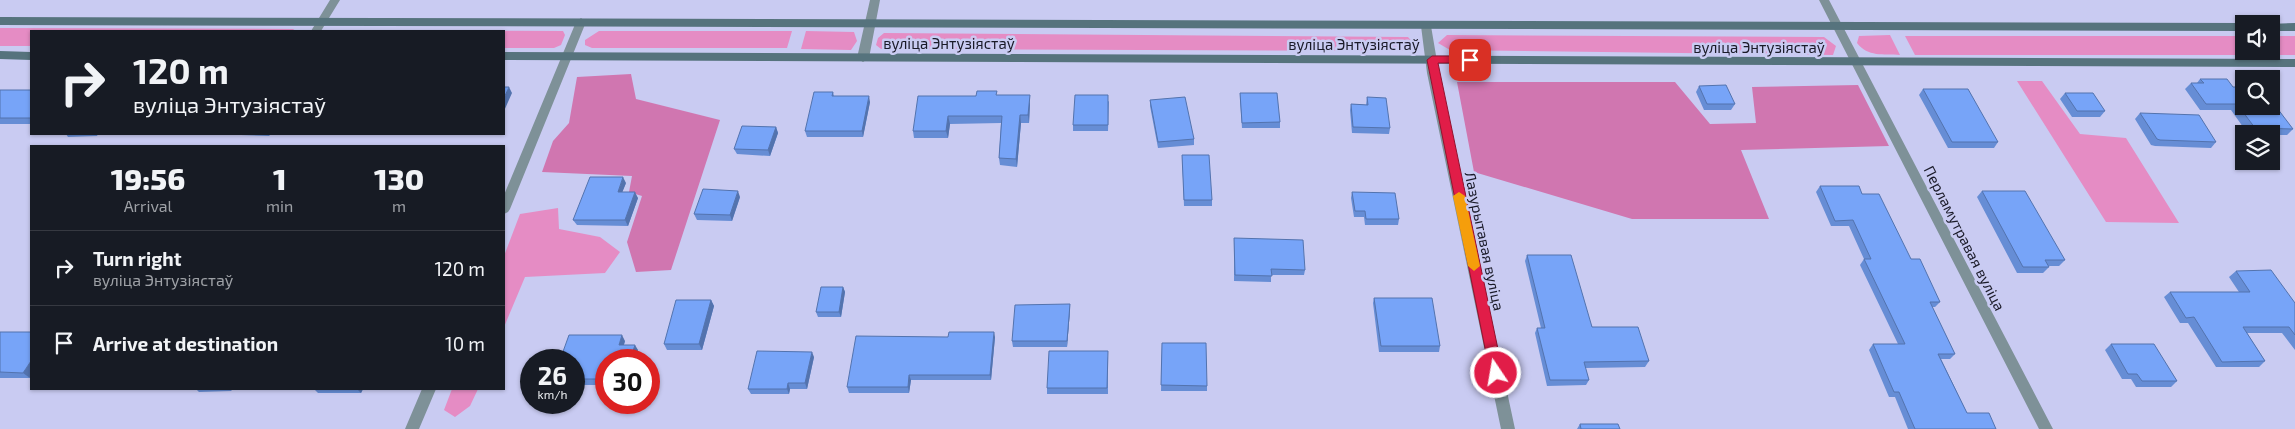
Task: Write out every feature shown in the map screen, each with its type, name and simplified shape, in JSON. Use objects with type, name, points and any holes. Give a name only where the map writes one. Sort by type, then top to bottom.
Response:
[{"type":"street","points":[[317,30],[335,0]]},
{"type":"street","points":[[863,58],[875,0]]},
{"type":"street","name":"Перламутравая вуліца","points":[[1824,0],[2046,429]]},
{"type":"street","name":"вуліца Энтузіястаў","points":[[0,21],[2235,27]]},
{"type":"street","points":[[505,207],[581,22]]},
{"type":"street","name":"Лазурытавая вуліца","points":[[1426,26],[1508,429]]},
{"type":"street","points":[[2280,27],[2295,27]]},
{"type":"street","points":[[0,56],[30,56]]},
{"type":"street","name":"вуліца Энтузіястаў","points":[[505,56],[2295,63]]},
{"type":"street","points":[[412,429],[428,390]]},
{"type":"shaded area","points":[[0,28],[294,30],[30,30],[30,46],[0,46]]},
{"type":"shaded area","points":[[505,31],[563,31],[565,35],[561,45],[554,48],[505,48]]},
{"type":"shaded area","points":[[599,31],[792,31],[787,48],[592,48],[585,45],[585,40]]},
{"type":"shaded area","points":[[806,31],[854,32],[857,41],[851,50],[801,49]]},
{"type":"shaded area","points":[[884,33],[1408,37],[1415,45],[1409,51],[881,49],[876,45],[878,38]]},
{"type":"shaded area","points":[[1447,35],[1824,37],[1836,46],[1833,55],[1450,50],[1438,43]]},
{"type":"shaded area","points":[[1890,35],[1900,55],[1871,53],[1857,43],[1859,36]]},
{"type":"shaded area","points":[[1905,36],[2235,36],[2235,55],[1915,55]]},
{"type":"shaded area","points":[[2280,36],[2295,36],[2295,55],[2280,55]]},
{"type":"shaded area","points":[[631,74],[636,99],[720,120],[671,270],[636,272],[627,242],[642,196],[629,192],[632,176],[542,172],[553,141],[569,123],[577,77]]},
{"type":"shaded area","points":[[2017,81],[2042,81],[2080,134],[2126,138],[2179,223],[2106,222]]},
{"type":"shaded area","points":[[1457,82],[1675,82],[1710,124],[1756,123],[1752,87],[1858,85],[1889,146],[1741,150],[1769,219],[1632,219],[1474,172]]},
{"type":"shaded area","points":[[558,208],[559,229],[600,237],[620,252],[605,273],[525,277],[505,325],[505,253],[520,214]]},
{"type":"shaded area","points":[[452,390],[478,390],[470,406],[455,417],[444,410]]},
{"type":"building","points":[[2200,79],[2227,79],[2235,87],[2235,104],[2206,104],[2191,83],[2204,83]]},
{"type":"building","points":[[1726,85],[1735,104],[1707,104],[1699,86]]},
{"type":"building","points":[[505,87],[509,87],[505,96]]},
{"type":"building","points":[[1923,89],[1968,89],[1998,142],[1952,142]]},
{"type":"building","points":[[0,90],[30,90],[30,118],[0,118]]},
{"type":"building","points":[[977,91],[997,91],[996,95],[1030,95],[1028,115],[1020,115],[1016,159],[999,158],[1002,116],[948,116],[946,131],[913,131],[918,96],[976,96]]},
{"type":"building","points":[[814,92],[833,92],[832,96],[869,96],[862,131],[805,131]]},
{"type":"building","points":[[1240,93],[1277,93],[1280,122],[1242,123]]},
{"type":"building","points":[[2065,93],[2093,93],[2105,111],[2077,111]]},
{"type":"building","points":[[1075,95],[1108,95],[1108,125],[1073,125]]},
{"type":"building","points":[[1185,97],[1194,139],[1158,142],[1150,100]]},
{"type":"building","points":[[1367,97],[1386,98],[1390,128],[1353,127],[1351,104],[1368,105]]},
{"type":"building","points":[[2280,112],[2293,129],[2280,129],[2280,125],[2253,125],[2245,115],[2280,115]]},
{"type":"building","points":[[2140,113],[2199,115],[2216,142],[2157,139]]},
{"type":"building","points":[[742,126],[776,127],[768,150],[734,149]]},
{"type":"building","points":[[1182,155],[1209,155],[1212,200],[1184,200]]},
{"type":"building","points":[[590,177],[623,177],[618,192],[635,192],[625,220],[573,220]]},
{"type":"building","points":[[1820,186],[1859,186],[1862,194],[1879,194],[1911,259],[1920,259],[1940,302],[1930,302],[1955,354],[1938,354],[1967,413],[1989,413],[1996,429],[1915,429],[1899,392],[1894,392],[1873,344],[1905,344],[1864,259],[1871,259],[1853,220],[1835,221]]},
{"type":"building","points":[[703,189],[738,191],[730,215],[694,214]]},
{"type":"building","points":[[1982,191],[2025,191],[2065,260],[2045,260],[2049,267],[2023,267]]},
{"type":"building","points":[[1352,192],[1395,193],[1399,219],[1366,219],[1365,211],[1355,211]]},
{"type":"building","points":[[1234,238],[1303,240],[1305,270],[1271,269],[1272,276],[1235,275]]},
{"type":"building","points":[[1527,255],[1571,255],[1592,327],[1638,327],[1649,361],[1584,362],[1589,380],[1550,380],[1537,328],[1545,328]]},
{"type":"building","points":[[2271,270],[2295,303],[2295,335],[2289,327],[2243,327],[2265,361],[2222,362],[2194,317],[2186,318],[2170,292],[2250,292],[2236,271]]},
{"type":"building","points":[[821,287],[843,287],[839,312],[816,312]]},
{"type":"building","points":[[1374,298],[1432,298],[1440,346],[1381,346]]},
{"type":"building","points":[[676,300],[711,300],[699,344],[664,344]]},
{"type":"building","points":[[1070,304],[1067,341],[1012,341],[1015,305]]},
{"type":"building","points":[[0,332],[30,332],[30,362],[23,373],[0,372]]},
{"type":"building","points":[[949,332],[994,332],[990,375],[909,375],[908,387],[847,387],[856,336],[948,337]]},
{"type":"building","points":[[569,335],[622,335],[619,345],[635,345],[634,349],[595,349],[595,379],[585,379],[585,349],[564,349]]},
{"type":"building","points":[[1162,343],[1206,343],[1207,386],[1161,385]]},
{"type":"building","points":[[2111,344],[2154,344],[2177,381],[2142,381],[2137,374],[2128,374]]},
{"type":"building","points":[[757,351],[812,352],[805,383],[788,383],[787,389],[748,389]]},
{"type":"building","points":[[1049,351],[1108,351],[1107,388],[1047,388]]},
{"type":"building","points":[[1580,424],[1618,424],[1620,429],[1581,429]]},
{"type":"slow traffic","points":[[1459,196],[1474,266]]},
{"type":"route","points":[[1470,60],[1432,60],[1433,73],[1496,373]]}]
